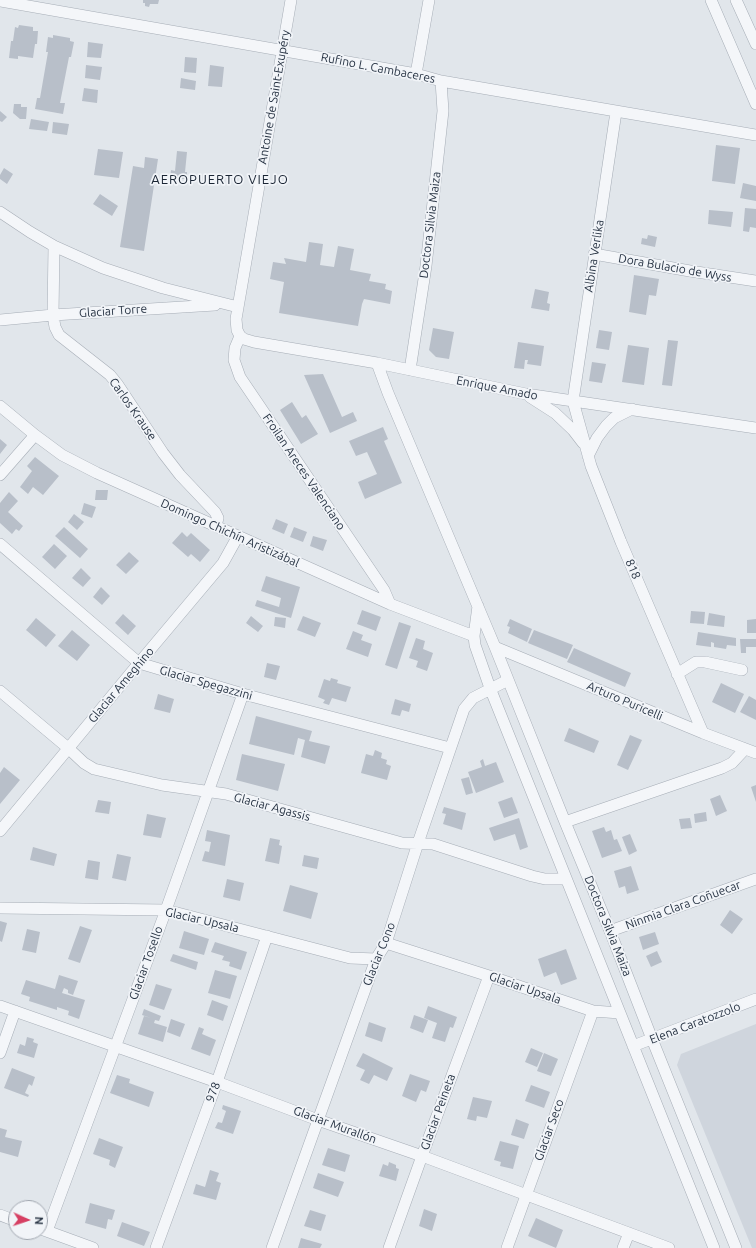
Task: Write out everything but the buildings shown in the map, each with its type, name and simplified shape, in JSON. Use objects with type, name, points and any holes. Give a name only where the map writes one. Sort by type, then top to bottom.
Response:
[{"type":"street","name":"Antoine de Saint-Exupéry","points":[[240,336],[236,324],[238,307],[291,0]]},
{"type":"street","points":[[416,74],[429,0]]},
{"type":"street","points":[[711,0],[756,104]]},
{"type":"street","points":[[736,0],[756,44]]},
{"type":"street","name":"Rufino L. Cambaceres","points":[[0,1],[416,74],[441,81],[756,135]]},
{"type":"street","name":"Doctora Silvia Maiza","points":[[410,370],[426,266],[444,111],[441,81]]},
{"type":"street","name":"Albina Verlika","points":[[573,401],[616,112]]},
{"type":"street","points":[[0,212],[54,246],[103,268],[145,283],[238,307]]},
{"type":"street","name":"Carlos Krause","points":[[54,246],[53,315],[55,327],[59,335],[110,375],[163,453],[180,475],[215,512],[218,518],[216,526]]},
{"type":"street","name":"Dora Bulacio de Wyss","points":[[594,254],[756,281]]},
{"type":"street","name":"Glaciar Torre","points":[[0,320],[53,315],[225,304]]},
{"type":"street","name":"Enrique Amado","points":[[240,336],[254,342],[377,362],[526,394],[756,428]]},
{"type":"street","name":"Froilan Areces Valenciano","points":[[240,336],[235,348],[234,360],[240,376],[384,590],[390,604]]},
{"type":"street","name":"Doctora Silvia Maiza","points":[[377,362],[388,394],[478,605],[736,1248]]},
{"type":"street","points":[[526,394],[555,413],[573,430],[587,452],[606,426],[614,418],[632,410]]},
{"type":"street","name":"818","points":[[573,401],[591,466],[702,733]]},
{"type":"street","name":"Domingo Chichín Aristizábal","points":[[0,406],[62,455],[91,470],[390,604],[474,636]]},
{"type":"street","points":[[0,475],[35,435]]},
{"type":"street","name":"Glaciar Ameghino","points":[[0,831],[223,563],[238,536]]},
{"type":"street","name":"Glaciar Spegazzini","points":[[0,544],[139,663],[243,694],[450,748]]},
{"type":"street","name":"Doctora Silvia Maiza","points":[[478,605],[474,636],[478,656],[714,1248]]},
{"type":"street","name":"Arturo Puricelli","points":[[495,647],[702,733],[756,753]]},
{"type":"street","points":[[677,674],[696,662],[705,662],[742,670]]},
{"type":"street","name":"Glaciar Cono","points":[[272,1248],[376,959],[386,943],[464,709],[473,698],[508,680]]},
{"type":"street","name":"Glaciar Agassis","points":[[0,691],[84,763],[94,769],[162,785],[208,790],[226,794],[402,843],[433,844],[532,876],[545,879],[566,879]]},
{"type":"street","name":"Glaciar Tosello","points":[[48,1217],[115,1047],[166,910],[243,694]]},
{"type":"street","points":[[565,822],[722,768],[732,763],[745,749]]},
{"type":"street","name":"Ninmia Clara Coñuecar","points":[[610,931],[756,879]]},
{"type":"street","name":"Glaciar Upsala","points":[[0,908],[166,910],[350,958],[376,959]]},
{"type":"street","name":"978","points":[[156,1248],[217,1082],[267,936]]},
{"type":"street","name":"Glaciar Upsala","points":[[386,943],[593,1011],[620,1013]]},
{"type":"street","name":"Glaciar Peineta","points":[[389,1248],[489,976]]},
{"type":"street","name":"Elena Caratozzolo","points":[[633,1046],[756,999]]},
{"type":"street","name":"Glaciar Murallón","points":[[0,1006],[422,1156],[669,1248]]},
{"type":"street","points":[[0,1053],[15,1011]]},
{"type":"street","name":"Glaciar Seco","points":[[507,1248],[525,1194],[593,1011]]},
{"type":"street","points":[[48,1232],[93,1248]]},
{"type":"street","points":[[623,1248],[629,1233]]},
{"type":"shaded area","points":[[756,1024],[756,1248],[752,1248],[677,1065],[681,1054]]},
{"type":"district","name":"AEROPUERTO VIEJO","points":[[220,180]]}]
